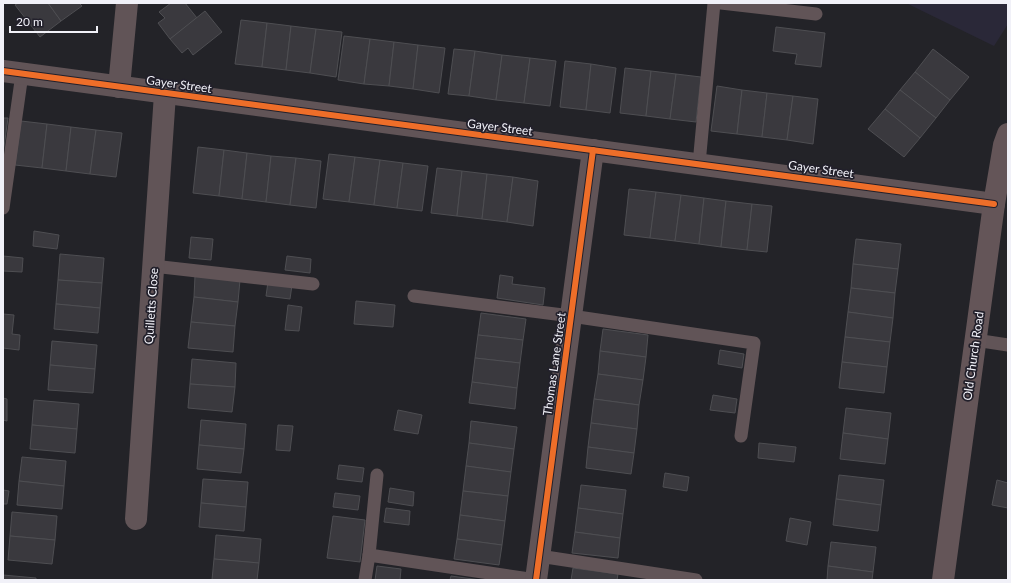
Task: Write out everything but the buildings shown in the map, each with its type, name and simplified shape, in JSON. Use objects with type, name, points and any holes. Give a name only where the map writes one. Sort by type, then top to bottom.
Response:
[{"type":"main road","name":"Old Church Road","points":[[943,580],[994,204],[1004,144],[1008,134]]},
{"type":"street","points":[[119,87],[127,3]]},
{"type":"street","name":"Gayer Street","points":[[13,72],[165,94],[994,204]]},
{"type":"street","name":"Quilletts Close","points":[[136,519],[165,94]]},
{"type":"street","name":"Thomas Lane Street","points":[[536,580],[592,150]]},
{"type":"lane","points":[[699,164],[714,3]]},
{"type":"lane","points":[[721,3],[816,14]]},
{"type":"lane","points":[[3,208],[13,72]]},
{"type":"lane","points":[[153,266],[313,284]]},
{"type":"lane","points":[[414,296],[571,316],[754,343],[741,436]]},
{"type":"lane","points":[[975,340],[1008,345]]},
{"type":"lane","points":[[365,580],[377,475]]},
{"type":"lane","points":[[369,555],[536,580]]},
{"type":"lane","points":[[539,556],[696,580]]},
{"type":"shaded area","points":[[906,3],[1008,3],[1008,24],[994,46]]},
{"type":"cycle path","points":[[3,71],[994,204]]},
{"type":"cycle path","points":[[536,580],[593,150]]}]
